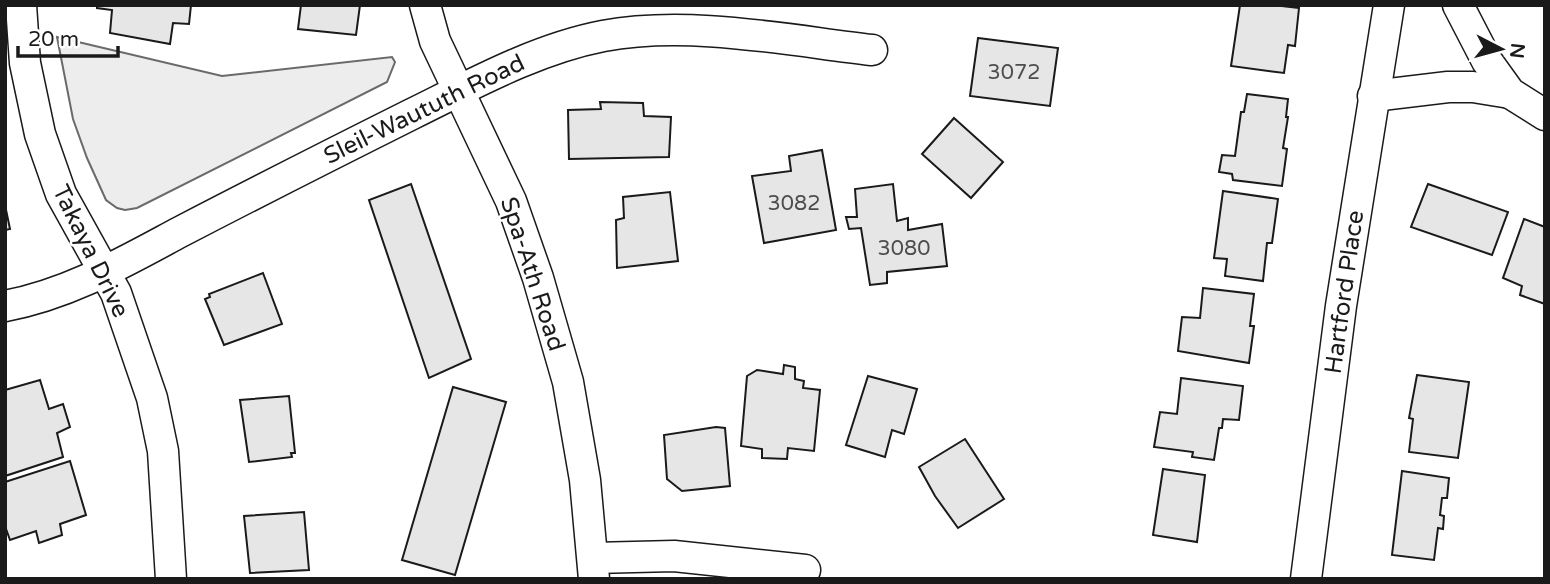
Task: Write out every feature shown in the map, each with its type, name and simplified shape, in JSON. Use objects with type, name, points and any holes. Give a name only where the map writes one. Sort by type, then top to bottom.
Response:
[{"type":"street","name":"Takaya Drive","points":[[21,5],[25,63],[40,134],[61,194],[116,293],[152,398],[163,451],[171,579]]},
{"type":"street","name":"Spa-Ath Road","points":[[425,5],[435,41],[511,201],[538,278],[568,382],[585,480],[594,568],[674,556],[805,570]]},
{"type":"street","name":"Hartford Place","points":[[1306,579],[1340,306],[1389,5]]},
{"type":"street","points":[[1458,5],[1487,61],[1510,93],[1545,115]]},
{"type":"street","name":"Sleil-Waututh Road","points":[[5,306],[60,292],[104,272],[302,168],[534,56],[602,36],[659,30],[708,32],[872,50]]},
{"type":"street","points":[[1373,96],[1448,87],[1473,87],[1510,93]]},
{"type":"shaded area","points":[[57,37],[222,76],[392,57],[395,62],[387,82],[137,208],[125,210],[106,200],[87,158],[73,119]]},
{"type":"building","points":[[97,5],[191,5],[189,24],[173,23],[170,44],[110,33],[112,10],[97,8]]},
{"type":"building","points":[[301,5],[360,5],[356,35],[298,29]]},
{"type":"building","points":[[1240,5],[1299,8],[1295,46],[1288,45],[1284,73],[1231,66]]},
{"type":"building","points":[[978,38],[1058,48],[1050,106],[970,96]]},
{"type":"building","points":[[1247,94],[1288,99],[1283,148],[1287,149],[1282,186],[1233,180],[1232,174],[1219,172],[1222,155],[1235,156],[1241,112],[1244,112]]},
{"type":"building","points":[[600,102],[643,103],[644,116],[671,117],[669,157],[569,159],[568,110],[601,109]]},
{"type":"building","points":[[954,118],[1003,162],[971,198],[922,154]]},
{"type":"building","points":[[822,150],[836,230],[764,243],[752,176],[791,171],[789,156]]},
{"type":"building","points":[[411,184],[471,359],[429,378],[369,200]]},
{"type":"building","points":[[893,184],[897,221],[908,218],[908,230],[942,224],[947,266],[887,272],[887,283],[870,285],[861,228],[849,229],[846,217],[857,217],[855,189]]},
{"type":"building","points":[[1428,184],[1508,212],[1492,255],[1411,227]]},
{"type":"building","points":[[1223,191],[1278,199],[1272,243],[1267,243],[1263,281],[1225,276],[1227,259],[1214,258]]},
{"type":"building","points":[[670,192],[678,261],[617,268],[616,220],[624,218],[623,197]]},
{"type":"building","points":[[5,205],[10,229],[5,230]]},
{"type":"building","points":[[1524,219],[1545,227],[1545,304],[1520,295],[1522,286],[1503,278]]},
{"type":"building","points":[[263,273],[282,324],[224,345],[205,299],[210,297],[209,294]]},
{"type":"building","points":[[1203,288],[1254,294],[1250,326],[1254,326],[1249,363],[1178,351],[1182,317],[1200,318]]},
{"type":"building","points":[[784,365],[795,367],[795,379],[804,381],[803,388],[820,390],[814,451],[788,448],[787,459],[762,458],[762,449],[741,446],[747,376],[757,370],[783,374]]},
{"type":"building","points":[[1417,375],[1469,382],[1458,458],[1409,452],[1413,419],[1409,418]]},
{"type":"building","points":[[868,376],[917,389],[904,434],[892,430],[885,457],[846,445]]},
{"type":"building","points":[[1181,378],[1243,386],[1239,420],[1223,419],[1214,460],[1192,457],[1193,452],[1154,447],[1160,412],[1177,414]]},
{"type":"building","points":[[40,380],[49,409],[63,404],[70,427],[57,433],[63,457],[5,476],[5,390]]},
{"type":"building","points":[[453,387],[506,402],[455,575],[402,560]]},
{"type":"building","points":[[289,396],[295,453],[291,453],[292,457],[249,462],[240,400]]},
{"type":"building","points":[[725,428],[730,486],[682,491],[667,479],[664,435]]},
{"type":"building","points":[[965,439],[1004,499],[958,528],[935,496],[919,467]]},
{"type":"building","points":[[70,461],[86,515],[60,524],[62,535],[39,543],[36,531],[10,540],[5,526],[5,482]]},
{"type":"building","points":[[1163,469],[1205,475],[1197,542],[1153,535]]},
{"type":"building","points":[[1402,471],[1449,478],[1447,498],[1442,498],[1440,515],[1444,516],[1443,529],[1438,528],[1434,560],[1392,555]]},
{"type":"building","points":[[304,512],[309,570],[250,573],[244,516]]}]
